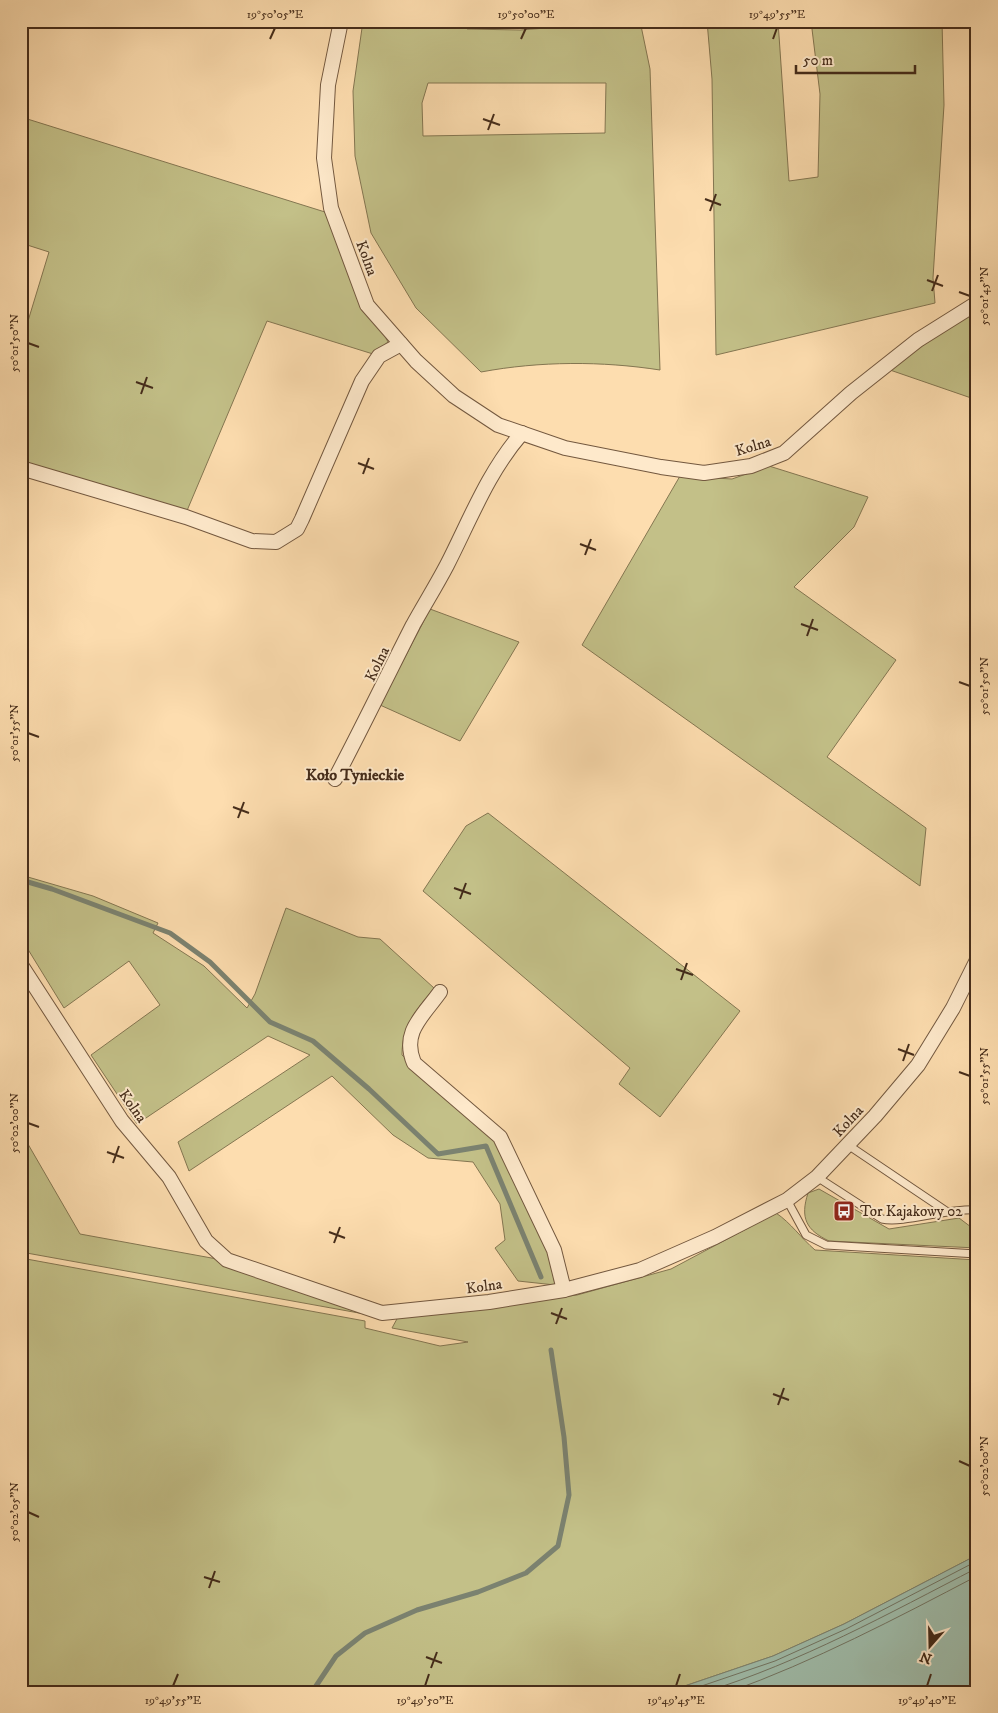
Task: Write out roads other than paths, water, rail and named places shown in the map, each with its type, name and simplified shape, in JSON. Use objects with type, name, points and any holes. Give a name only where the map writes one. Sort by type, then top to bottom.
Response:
[{"type":"street","name":"Kolna","points":[[341,21],[328,85],[324,158],[331,208],[367,305],[401,344],[454,396],[498,425],[566,448],[704,473],[751,466],[784,453],[851,393],[903,352],[977,303]]},
{"type":"street","points":[[21,468],[186,517],[252,541],[276,542],[297,529],[362,381],[379,356],[401,344]]},
{"type":"street","name":"Kolna","points":[[335,779],[376,702],[413,626],[447,565],[480,497],[507,449],[522,433]]},
{"type":"street","name":"Kolna","points":[[21,965],[122,1122],[169,1177],[206,1241],[227,1260],[382,1313],[426,1310],[564,1290],[640,1270],[715,1237],[787,1200],[818,1177],[918,1065],[973,977],[977,960]]},
{"type":"street","points":[[440,992],[409,1035],[410,1054],[414,1063],[500,1137],[554,1250],[564,1290]]},
{"type":"lane","points":[[848,1145],[946,1211]]},
{"type":"lane","points":[[818,1177],[882,1218],[891,1221],[946,1211],[977,1210]]},
{"type":"lane","points":[[787,1200],[806,1235],[826,1245],[977,1254]]},
{"type":"water","points":[[977,1555],[977,1692],[667,1692],[773,1656],[844,1624]]},
{"type":"waterway","points":[[21,880],[52,889],[170,933],[210,962],[270,1022],[313,1041],[369,1089],[438,1154],[486,1146],[541,1277]]},
{"type":"waterway","points":[[312,1692],[336,1656],[365,1633],[417,1610],[478,1592],[526,1573],[558,1546],[569,1495],[564,1437],[551,1350]]},
{"type":"place","name":"Tor Kajakowy 02","points":[[844,1211]]},
{"type":"district","name":"Koło Tynieckie","points":[[355,774]]}]
